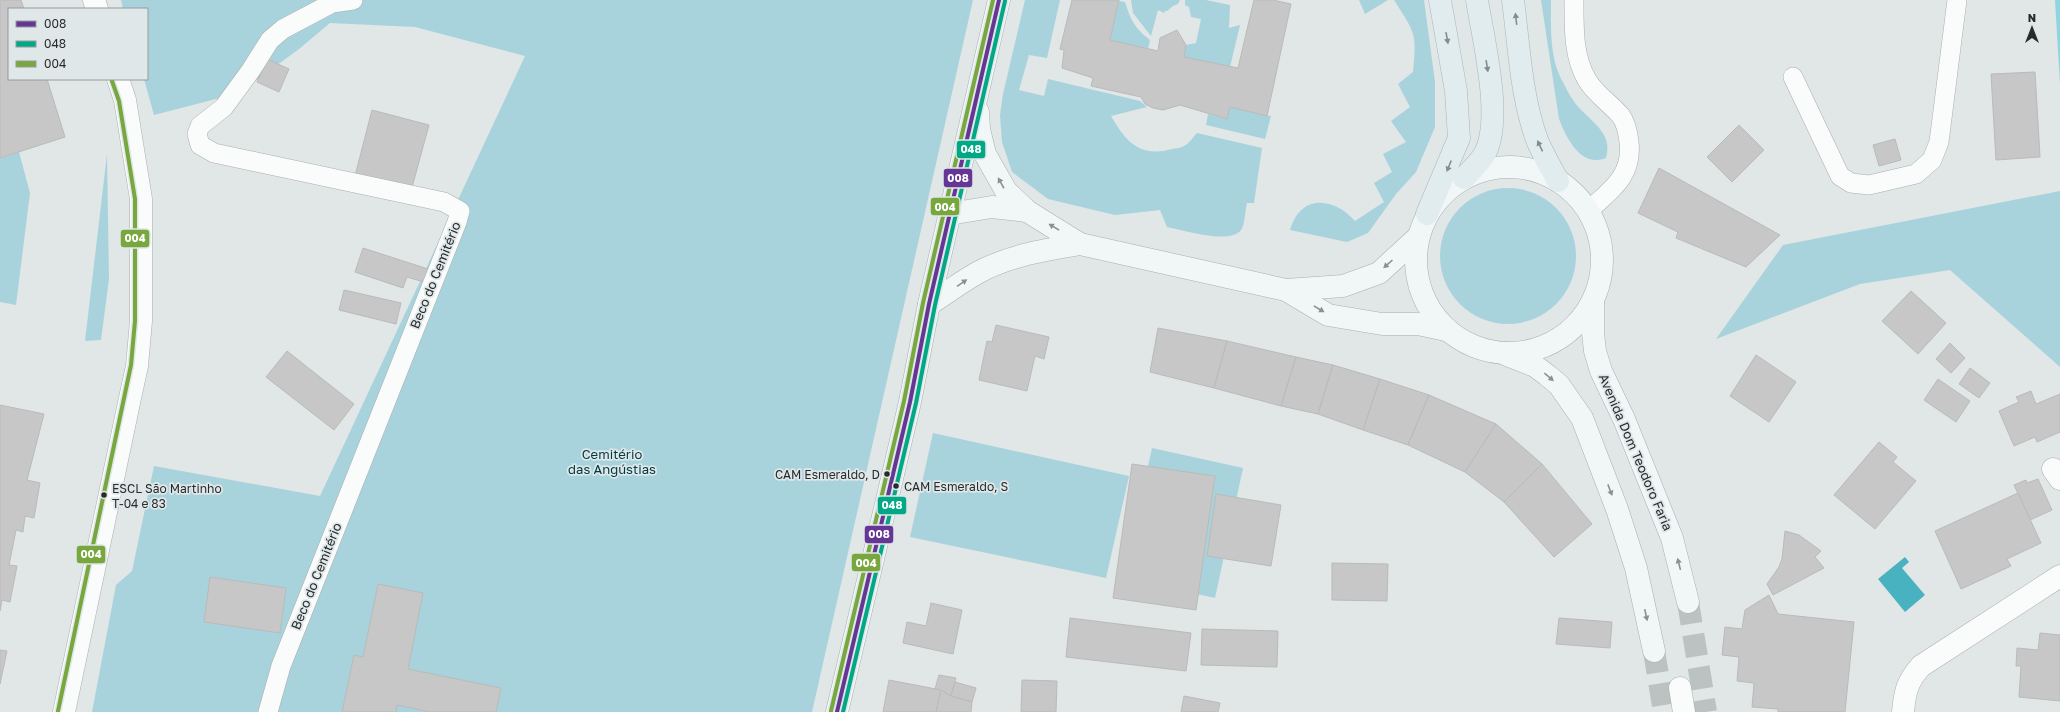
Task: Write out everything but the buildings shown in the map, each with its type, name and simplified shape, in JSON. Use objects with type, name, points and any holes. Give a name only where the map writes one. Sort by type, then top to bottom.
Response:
[{"type":"highway","points":[[1428,214],[1459,138],[1456,91],[1440,0]]},
{"type":"highway","points":[[1464,178],[1484,155],[1492,132],[1494,109],[1477,0]]},
{"type":"highway","points":[[1513,0],[1526,98],[1531,119],[1538,140],[1558,181]]},
{"type":"main road","points":[[836,712],[910,402],[929,304],[999,0]]},
{"type":"main road","points":[[976,96],[979,129],[985,154],[1006,191],[1027,211],[1080,244],[1286,290],[1343,286],[1379,273],[1417,238]]},
{"type":"main road","points":[[1514,168],[1541,173],[1558,181],[1570,189],[1588,211],[1598,232],[1602,255],[1601,279],[1593,301],[1578,324],[1556,341],[1530,351],[1503,353],[1487,351],[1472,346],[1446,330],[1436,320],[1421,295],[1415,267],[1417,238],[1428,214],[1443,194],[1464,178],[1482,170],[1514,168]]},
{"type":"main road","points":[[950,214],[992,207],[1027,211]]},
{"type":"main road","points":[[929,304],[979,272],[1005,260],[1027,252],[1080,244]]},
{"type":"main road","points":[[1286,290],[1328,315],[1382,324],[1418,324],[1446,330]]},
{"type":"main road","name":"Avenida Dom Teodoro Faria","points":[[1593,301],[1593,333],[1595,351],[1601,370],[1624,419],[1672,538],[1688,602]]},
{"type":"main road","points":[[1503,353],[1535,366],[1547,375],[1559,385],[1582,418],[1617,509],[1636,568],[1654,652]]},
{"type":"street","points":[[64,712],[130,398],[136,366],[141,321],[141,199],[125,100],[118,80]]},
{"type":"street","points":[[1903,712],[1906,689],[1912,675],[1920,666],[2060,576]]},
{"type":"street","points":[[1680,688],[1684,712]]},
{"type":"lane","name":"Beco do Cemitério","points":[[268,712],[281,666],[457,222],[460,211],[444,202],[214,153],[200,146],[197,134],[200,126],[224,107],[251,70],[270,40],[283,29],[332,3],[353,0]]},
{"type":"lane","points":[[1574,0],[1576,45],[1582,68],[1596,92],[1624,120],[1630,148],[1628,167],[1621,179],[1588,211]]},
{"type":"lane","points":[[1793,77],[1840,176],[1851,183],[1869,185],[1916,174],[1932,160],[1939,142],[1957,0]]},
{"type":"green space","name":"Cemitério das Angústias","points":[[121,0],[973,0],[812,712],[92,712],[116,585],[132,571],[154,466],[320,496],[525,56],[415,27],[330,23],[299,49],[239,93],[154,115],[144,80],[148,80],[148,8],[123,8]]},
{"type":"green space","points":[[1025,0],[1060,0],[1047,58],[1029,55],[1019,90],[1044,96],[1048,79],[1140,101],[1147,107],[1111,116],[1128,140],[1135,146],[1151,151],[1161,151],[1181,147],[1188,144],[1197,133],[1262,148],[1254,203],[1247,203],[1241,230],[1235,234],[1227,236],[1206,235],[1167,227],[1160,210],[1115,215],[1048,199],[1012,172],[1002,142],[1000,115],[1003,94]]},
{"type":"green space","points":[[1131,0],[1180,0],[1178,4],[1164,13],[1158,10],[1151,36],[1133,13]]},
{"type":"green space","points":[[1185,0],[1206,0],[1230,5],[1229,28],[1240,25],[1230,67],[1184,57],[1186,45],[1196,43],[1201,19],[1191,17],[1189,7],[1185,5]]},
{"type":"green space","points":[[1359,0],[1388,0],[1365,14]]},
{"type":"green space","points":[[1394,0],[1424,0],[1435,82],[1435,127],[1416,172],[1396,194],[1368,233],[1347,242],[1290,230],[1293,221],[1298,214],[1309,205],[1324,203],[1332,205],[1343,210],[1355,221],[1384,202],[1374,183],[1392,172],[1383,154],[1406,142],[1391,121],[1410,107],[1398,84],[1413,72],[1415,49],[1413,34],[1410,27]]},
{"type":"green space","points":[[1541,0],[1551,0],[1553,54],[1559,74],[1575,103],[1603,134],[1608,149],[1606,158],[1597,160],[1589,159],[1582,155],[1571,143],[1559,119]]},
{"type":"green space","points":[[1119,1],[1125,2],[1134,24],[1150,40],[1148,49],[1110,40]]},
{"type":"green space","points":[[1230,107],[1271,116],[1265,139],[1206,125],[1208,114],[1227,119]]},
{"type":"green space","points":[[19,152],[30,193],[16,305],[0,302],[0,158]]},
{"type":"green space","points":[[107,154],[109,279],[101,340],[85,341]]},
{"type":"green space","points":[[1508,188],[1528,191],[1540,196],[1556,208],[1568,224],[1573,236],[1576,256],[1573,276],[1568,288],[1556,304],[1540,316],[1528,321],[1508,324],[1488,321],[1476,316],[1460,304],[1448,288],[1443,276],[1440,256],[1443,236],[1448,224],[1460,208],[1476,196],[1488,191]]},
{"type":"green space","points":[[2060,191],[2060,367],[1950,270],[1860,284],[1716,339],[1783,245]]},
{"type":"green space","points":[[933,433],[1129,476],[1106,578],[910,537]]},
{"type":"green space","points":[[1152,448],[1243,468],[1215,598],[1123,578]]},
{"type":"shaded area","points":[[2055,0],[2060,0],[2060,84]]},
{"type":"shaded area","points":[[1905,557],[1909,562],[1902,568],[1925,595],[1905,612],[1878,579]]},
{"type":"tunnel","points":[[1688,602],[1706,712]]},
{"type":"tunnel","points":[[1654,651],[1664,712]]},
{"type":"transit line","name":"004","points":[[831,711],[904,401],[923,303],[993,0]]},
{"type":"transit line","name":"008","points":[[837,712],[910,402],[929,304],[999,0]]},
{"type":"transit line","name":"048","points":[[843,712],[916,403],[935,305],[1005,1]]},
{"type":"transit line","name":"004","points":[[58,711],[131,365],[135,321],[135,199],[119,101],[112,81]]},
{"type":"place","name":"CAM Esmeraldo, D","points":[[887,474]]},
{"type":"place","name":"CAM Esmeraldo, S","points":[[896,486]]},
{"type":"place","name":"ESCL São Martinho T-04 e 83","points":[[104,495]]}]
